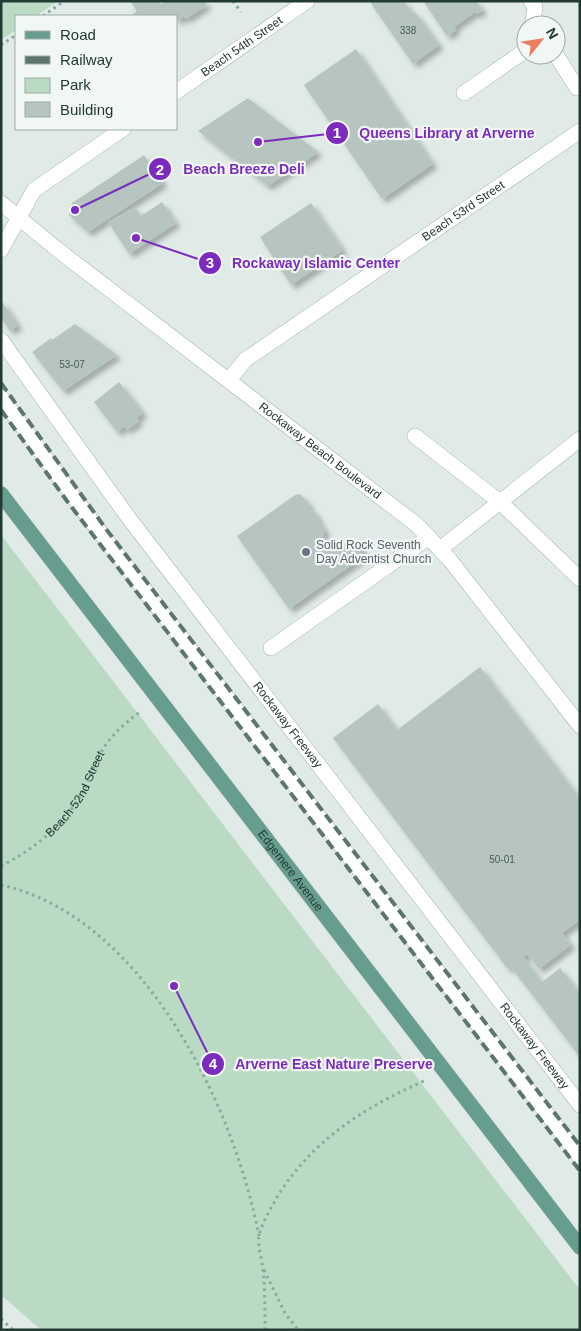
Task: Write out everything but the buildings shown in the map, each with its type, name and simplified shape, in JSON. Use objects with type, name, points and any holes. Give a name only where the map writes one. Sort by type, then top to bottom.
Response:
[{"type":"main road","name":"Edgemere Avenue","points":[[1,494],[580,1247]]},
{"type":"street","name":"Beach 54th Street","points":[[178,91],[307,1]]},
{"type":"street","points":[[532,1],[535,7],[534,15]]},
{"type":"street","points":[[464,93],[516,57]]},
{"type":"street","points":[[562,65],[577,88]]},
{"type":"street","points":[[1,250],[34,190],[122,130]]},
{"type":"street","name":"Beach 53rd Street","points":[[229,380],[245,360],[580,132]]},
{"type":"street","name":"Rockaway Beach Boulevard","points":[[1,203],[405,515],[440,549],[580,726]]},
{"type":"street","name":"Rockaway Freeway","points":[[1,340],[123,510],[580,1105]]},
{"type":"street","points":[[1,397],[87,515],[580,1157]]},
{"type":"street","points":[[415,436],[500,502],[580,579]]},
{"type":"street","points":[[440,549],[580,439]]},
{"type":"street","points":[[271,648],[429,537]]},
{"type":"path","points":[[44,15],[64,1]]},
{"type":"path","points":[[234,1],[241,12]]},
{"type":"path","points":[[1,46],[15,36]]},
{"type":"path","name":"Beach 52nd Street","points":[[1,866],[36,845],[68,814],[84,790],[103,747],[117,729],[140,712]]},
{"type":"path","points":[[1,885],[50,900],[80,920],[122,959],[161,1006],[197,1060],[218,1104],[245,1176],[259,1236],[265,1330]]},
{"type":"path","points":[[259,1236],[268,1214],[285,1186],[318,1145],[371,1106],[424,1081]]},
{"type":"path","points":[[262,1268],[286,1313],[298,1330]]},
{"type":"path","points":[[1,1319],[13,1330]]},
{"type":"green space","points":[[1,1],[58,1],[37,15],[15,15],[15,31],[1,40]]},
{"type":"green space","points":[[1,535],[580,1290],[580,1330],[41,1330],[1,1295]]},
{"type":"railway","points":[[1,383],[106,529],[580,1146]]},
{"type":"railway","points":[[1,410],[67,501],[580,1171]]},
{"type":"place","name":"Queens Library at Arverne","points":[[258,142]]},
{"type":"place","name":"Beach Breeze Deli","points":[[75,210]]},
{"type":"place","name":"Rockaway Islamic Center","points":[[136,238]]},
{"type":"place","name":"Solid Rock Seventh Day Adventist Church","points":[[306,552]]},
{"type":"place","name":"Arverne East Nature Preserve","points":[[174,986]]}]
